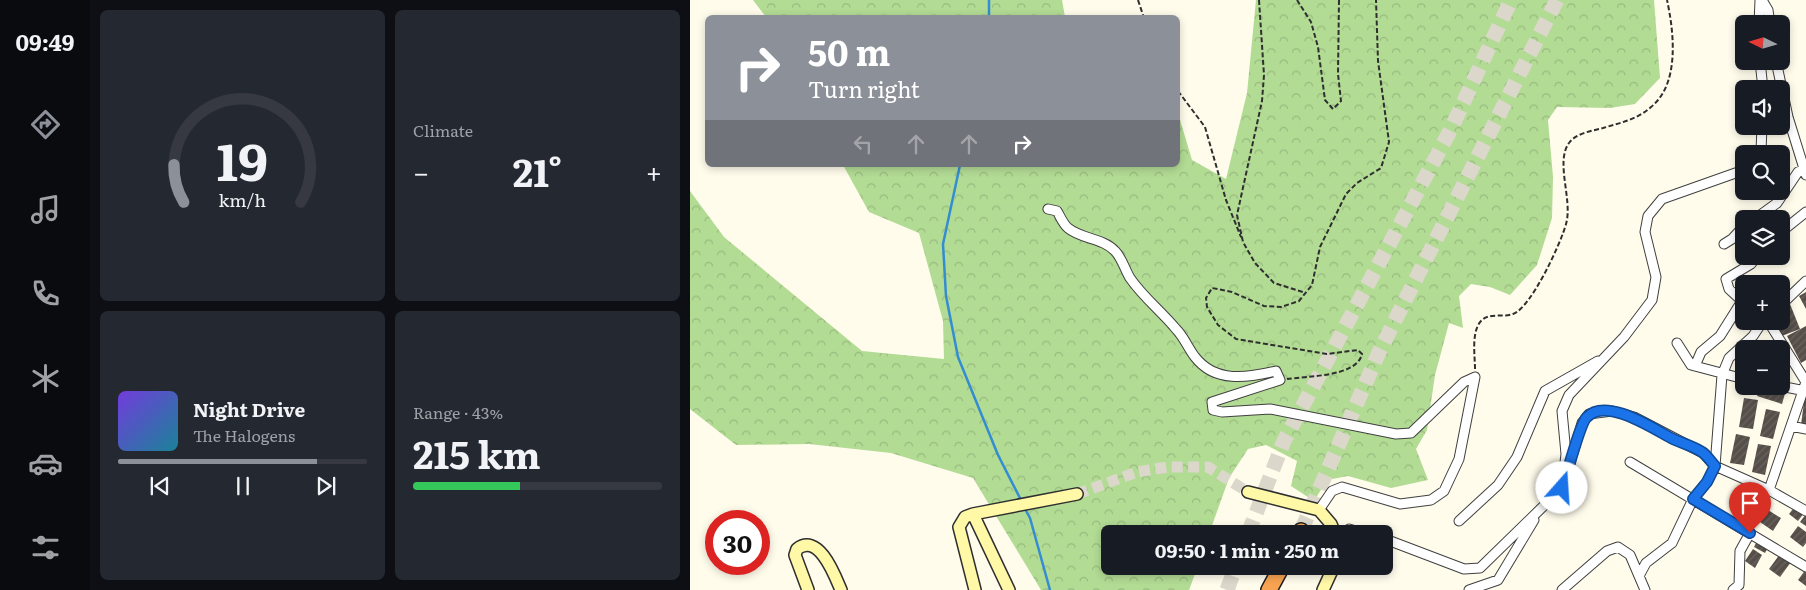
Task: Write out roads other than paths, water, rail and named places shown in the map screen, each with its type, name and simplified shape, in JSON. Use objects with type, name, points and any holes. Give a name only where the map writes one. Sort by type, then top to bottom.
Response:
[{"type":"highway","points":[[1269,590],[1277,575]]},
{"type":"street","points":[[1760,15],[1761,0]]},
{"type":"street","points":[[1761,0],[1768,10],[1769,15]]},
{"type":"street","points":[[1767,210],[1777,203],[1798,172],[1805,172],[1788,116],[1778,70]]},
{"type":"street","points":[[1562,488],[1566,454],[1562,411],[1569,395],[1607,356],[1652,300],[1656,277],[1645,232],[1648,216],[1662,199],[1735,173]]},
{"type":"street","points":[[1048,209],[1057,212],[1067,227],[1084,237],[1103,242],[1116,251],[1130,277],[1147,299],[1180,333],[1195,358],[1212,373],[1230,377],[1254,376],[1276,371],[1280,380],[1212,402],[1213,410],[1222,412],[1270,409],[1396,434],[1411,433],[1464,382],[1475,377],[1459,459],[1444,491],[1431,500],[1400,504],[1342,487],[1332,491],[1319,510]]},
{"type":"street","points":[[1790,225],[1806,212]]},
{"type":"street","points":[[1724,244],[1735,236]]},
{"type":"street","points":[[1696,366],[1701,352],[1720,336],[1742,301],[1729,289],[1726,279],[1749,265]]},
{"type":"street","points":[[1790,297],[1806,282]]},
{"type":"street","points":[[1639,576],[1646,564],[1672,543],[1693,499],[1707,482],[1715,466],[1722,375],[1729,358],[1757,330]]},
{"type":"street","points":[[1769,490],[1805,391],[1806,382],[1774,330]]},
{"type":"street","points":[[1677,343],[1691,365],[1735,377]]},
{"type":"street","points":[[1459,521],[1498,485],[1512,464],[1545,391],[1607,356]]},
{"type":"street","points":[[1790,388],[1805,391]]},
{"type":"street","points":[[1393,542],[1464,569],[1480,568],[1541,506],[1562,488],[1577,444],[1582,422],[1588,414],[1597,412],[1612,412],[1634,417],[1704,453],[1715,466],[1769,490],[1806,511]]},
{"type":"street","points":[[1791,426],[1806,429]]},
{"type":"street","points":[[1630,462],[1806,567]]},
{"type":"street","points":[[1248,492],[1319,510],[1331,525]]},
{"type":"street","points":[[975,590],[960,527],[965,517],[977,513],[1077,494]]},
{"type":"street","points":[[1469,590],[1498,580],[1541,506]]},
{"type":"street","points":[[977,513],[1009,590]]},
{"type":"street","points":[[1734,590],[1739,585],[1740,551],[1750,533]]},
{"type":"street","points":[[808,590],[795,556],[796,548],[802,545],[812,547],[823,555],[841,590]]},
{"type":"street","points":[[1562,590],[1607,551],[1618,546],[1630,555],[1645,590]]},
{"type":"street","points":[[1323,590],[1330,575]]},
{"type":"waterway","points":[[989,0],[989,15]]},
{"type":"waterway","points":[[960,167],[943,244],[946,296],[958,357],[998,455],[1022,502]]},
{"type":"waterway","points":[[1024,507],[1030,518],[1050,590]]},
{"type":"tunnel","points":[[1251,525],[1284,441],[1451,129],[1511,0]]},
{"type":"tunnel","points":[[1304,525],[1380,350],[1557,0]]},
{"type":"tunnel","points":[[1077,494],[1137,472],[1168,467],[1208,467],[1248,492]]},
{"type":"tunnel","points":[[1227,590],[1233,575]]}]
